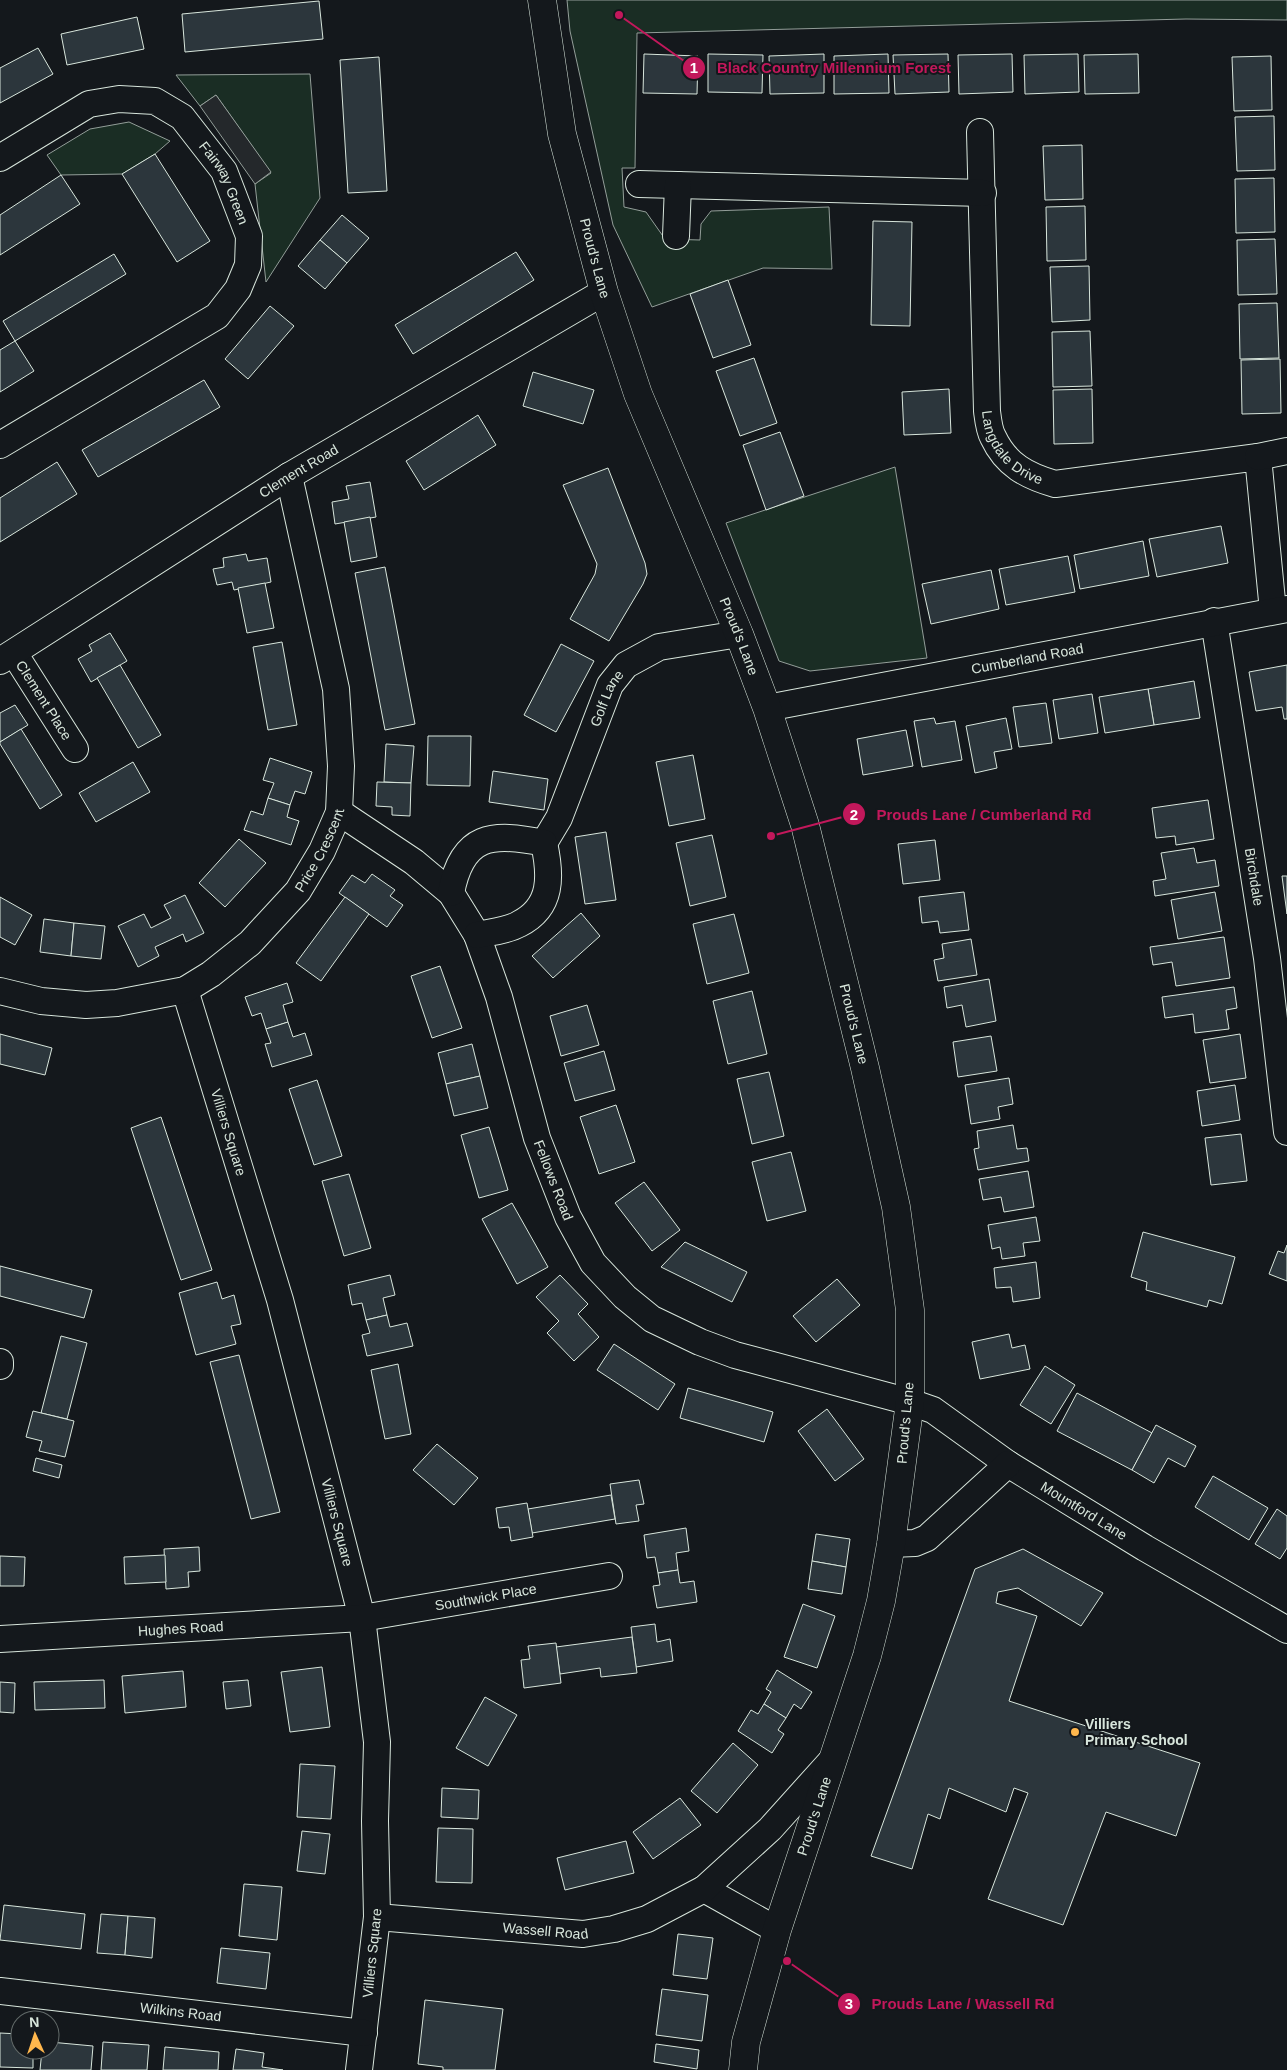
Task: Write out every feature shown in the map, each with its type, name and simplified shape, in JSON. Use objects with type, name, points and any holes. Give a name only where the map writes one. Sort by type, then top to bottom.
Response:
[{"type":"street","name":"Proud's Lane","points":[[542,0],[562,134],[604,292],[638,394],[739,634],[767,708],[805,825],[866,1068],[896,1207],[910,1310],[910,1402],[891,1544],[881,1601],[867,1656],[777,1930],[746,2042],[743,2070]]},
{"type":"street","name":"Fairway Green","points":[[0,158],[89,104],[119,99],[155,101],[182,117],[224,171],[248,236],[248,265],[238,289],[217,316],[0,445]]},
{"type":"street","name":"Langdale Drive","points":[[980,132],[987,411],[992,436],[1007,460],[1032,478],[1055,484],[1258,457],[1287,451]]},
{"type":"street","points":[[639,184],[983,193]]},
{"type":"street","points":[[676,236],[678,185]]},
{"type":"street","name":"Clement Road","points":[[7,657],[289,476],[604,292]]},
{"type":"street","points":[[1258,457],[1280,610]]},
{"type":"street","name":"Price Crescent","points":[[0,991],[41,1001],[86,1005],[117,1003],[185,990],[211,974],[250,943],[298,891],[322,851],[339,812],[341,766],[336,689],[289,476]]},
{"type":"street","name":"Cumberland Road","points":[[767,708],[1280,610]]},
{"type":"street","name":"Birchdale","points":[[1214,622],[1277,956],[1287,1132]]},
{"type":"street","name":"Golf Lane","points":[[544,843],[559,818],[610,685],[626,665],[659,647],[739,634]]},
{"type":"street","name":"Clement Place","points":[[7,657],[75,749]]},
{"type":"street","name":"Fellows Road","points":[[339,812],[414,862],[451,892],[477,935],[499,997],[537,1138],[568,1217],[593,1263],[625,1297],[652,1319],[700,1342],[744,1357],[933,1410],[1008,1464]]},
{"type":"street","points":[[451,892],[454,875],[460,861],[467,851],[476,844],[490,839],[516,837],[544,843],[550,867],[543,903],[532,916],[517,925],[477,935]]},
{"type":"street","name":"Villiers Square","points":[[185,990],[280,1300],[362,1618],[377,1742],[374,1821],[378,1917],[359,2070]]},
{"type":"street","points":[[891,1544],[915,1543],[927,1538],[1008,1464]]},
{"type":"street","name":"Mountford Lane","points":[[1008,1464],[1145,1548],[1284,1620]]},
{"type":"street","name":"Southwick Place","points":[[362,1618],[609,1576]]},
{"type":"street","name":"Hughes Road","points":[[0,1639],[362,1618]]},
{"type":"street","name":"Wassell Road","points":[[378,1917],[583,1934],[614,1929],[647,1919],[704,1889],[770,1829],[833,1759]]},
{"type":"street","points":[[704,1889],[777,1930]]},
{"type":"street","name":"Wilkins Road","points":[[0,1991],[364,2033]]},
{"type":"green space","points":[[567,0],[1287,0],[1287,20],[1186,19],[637,33],[635,168],[622,168],[624,207],[646,212],[665,239],[700,240],[701,224],[711,211],[829,207],[832,269],[763,268],[652,307],[613,225],[570,31]]},
{"type":"green space","points":[[310,74],[320,198],[266,282],[255,184],[271,173],[216,95],[200,106],[176,75]]},
{"type":"green space","points":[[129,122],[170,141],[155,154],[122,174],[61,175],[47,155],[90,129]]},
{"type":"green space","points":[[895,467],[927,658],[810,671],[779,661],[726,523]]},
{"type":"shaded area","points":[[216,95],[271,172],[255,184],[200,106]]},
{"type":"building","points":[[319,1],[323,39],[185,52],[182,14]]},
{"type":"building","points":[[137,17],[144,49],[67,65],[61,34]]},
{"type":"building","points":[[38,48],[53,74],[0,103],[0,68]]},
{"type":"building","points":[[644,54],[698,56],[697,94],[643,93]]},
{"type":"building","points":[[708,54],[763,55],[762,93],[708,92]]},
{"type":"building","points":[[824,54],[824,93],[770,94],[769,56]]},
{"type":"building","points":[[888,54],[889,93],[834,94],[834,56]]},
{"type":"building","points":[[948,54],[949,92],[895,94],[893,55]]},
{"type":"building","points":[[1012,54],[1013,92],[959,94],[958,55]]},
{"type":"building","points":[[1078,54],[1079,92],[1025,94],[1024,55]]},
{"type":"building","points":[[1138,54],[1139,93],[1085,94],[1084,55]]},
{"type":"building","points":[[1271,56],[1272,110],[1234,111],[1232,57]]},
{"type":"building","points":[[379,57],[387,191],[348,193],[340,60]]},
{"type":"building","points":[[1274,116],[1275,170],[1237,171],[1235,117]]},
{"type":"building","points":[[1082,145],[1083,199],[1045,200],[1043,146]]},
{"type":"building","points":[[155,154],[210,241],[177,262],[122,174]]},
{"type":"building","points":[[61,175],[80,204],[0,255],[0,215]]},
{"type":"building","points":[[1274,178],[1275,232],[1236,233],[1235,179]]},
{"type":"building","points":[[1085,206],[1086,260],[1047,261],[1046,207]]},
{"type":"building","points":[[342,215],[369,238],[347,263],[320,240]]},
{"type":"building","points":[[873,221],[912,222],[910,326],[871,325]]},
{"type":"building","points":[[1275,239],[1277,294],[1238,295],[1237,240]]},
{"type":"building","points":[[320,240],[347,263],[325,289],[298,266]]},
{"type":"building","points":[[516,252],[534,280],[413,354],[395,325]]},
{"type":"building","points":[[114,254],[126,274],[15,341],[3,321]]},
{"type":"building","points":[[1089,266],[1090,320],[1052,322],[1050,267]]},
{"type":"building","points":[[728,280],[751,345],[713,358],[690,294]]},
{"type":"building","points":[[1277,303],[1279,358],[1240,359],[1239,304]]},
{"type":"building","points":[[270,306],[294,326],[248,379],[225,359]]},
{"type":"building","points":[[1090,331],[1092,386],[1053,387],[1052,332]]},
{"type":"building","points":[[15,341],[34,371],[0,392],[0,350]]},
{"type":"building","points":[[754,358],[777,423],[740,436],[716,371]]},
{"type":"building","points":[[1280,359],[1281,413],[1242,414],[1241,360]]},
{"type":"building","points":[[533,372],[594,390],[583,424],[523,406]]},
{"type":"building","points":[[204,380],[220,407],[98,477],[82,450]]},
{"type":"building","points":[[949,389],[951,433],[904,435],[902,392]]},
{"type":"building","points":[[1092,389],[1093,443],[1054,444],[1053,390]]},
{"type":"building","points":[[478,415],[496,445],[424,490],[406,461]]},
{"type":"building","points":[[780,432],[804,496],[766,510],[743,445]]},
{"type":"building","points":[[57,462],[77,494],[0,542],[0,498]]},
{"type":"building","points":[[608,468],[645,563],[647,574],[609,641],[570,619],[595,574],[597,564],[563,485]]},
{"type":"building","points":[[370,482],[376,517],[335,524],[332,502],[349,499],[346,486]]},
{"type":"building","points":[[370,517],[377,557],[351,562],[344,522]]},
{"type":"building","points":[[1221,526],[1228,563],[1157,577],[1149,539]]},
{"type":"building","points":[[1143,541],[1149,576],[1080,589],[1074,555]]},
{"type":"building","points":[[246,554],[248,561],[267,558],[271,582],[234,590],[232,582],[217,585],[213,569],[224,567],[223,558]]},
{"type":"building","points":[[1068,556],[1075,592],[1006,605],[999,569]]},
{"type":"building","points":[[385,567],[415,724],[385,730],[355,573]]},
{"type":"building","points":[[991,570],[999,609],[931,624],[922,584]]},
{"type":"building","points":[[265,583],[274,628],[247,633],[238,588]]},
{"type":"building","points":[[110,633],[127,661],[91,682],[78,659],[92,651],[89,645]]},
{"type":"building","points":[[282,642],[297,725],[268,730],[253,647]]},
{"type":"building","points":[[561,644],[594,661],[556,732],[524,715]]},
{"type":"building","points":[[120,665],[161,735],[138,748],[97,678]]},
{"type":"building","points":[[1287,665],[1287,719],[1284,719],[1282,707],[1256,711],[1249,672]]},
{"type":"building","points":[[1194,681],[1200,718],[1154,725],[1148,689]]},
{"type":"building","points":[[1148,689],[1154,725],[1105,733],[1099,697]]},
{"type":"building","points":[[1092,694],[1098,733],[1059,739],[1053,700]]},
{"type":"building","points":[[1046,703],[1052,743],[1019,747],[1013,707]]},
{"type":"building","points":[[15,705],[28,725],[0,742],[0,713]]},
{"type":"building","points":[[934,718],[936,724],[955,721],[962,760],[922,767],[914,721]]},
{"type":"building","points":[[1006,718],[1012,749],[994,752],[997,768],[975,773],[966,726]]},
{"type":"building","points":[[21,729],[62,795],[40,809],[0,744],[0,742]]},
{"type":"building","points":[[906,730],[913,766],[863,775],[857,739]]},
{"type":"building","points":[[428,736],[471,736],[470,786],[427,785]]},
{"type":"building","points":[[386,744],[414,746],[411,783],[384,782]]},
{"type":"building","points":[[693,755],[705,819],[669,826],[656,762]]},
{"type":"building","points":[[270,758],[312,772],[305,794],[295,791],[290,805],[268,798],[274,783],[263,780]]},
{"type":"building","points":[[133,762],[150,792],[96,822],[79,793]]},
{"type":"building","points":[[493,771],[548,779],[544,810],[489,802]]},
{"type":"building","points":[[377,782],[411,783],[410,816],[392,815],[392,807],[376,806]]},
{"type":"building","points":[[268,798],[290,805],[287,817],[299,821],[291,845],[244,830],[251,811],[263,815]]},
{"type":"building","points":[[1208,800],[1214,839],[1176,845],[1175,836],[1156,838],[1152,808]]},
{"type":"building","points":[[606,832],[616,900],[585,904],[575,837]]},
{"type":"building","points":[[712,835],[726,897],[690,906],[676,843]]},
{"type":"building","points":[[239,839],[266,863],[225,907],[199,883]]},
{"type":"building","points":[[935,840],[940,880],[903,884],[898,844]]},
{"type":"building","points":[[1194,848],[1197,863],[1215,860],[1219,886],[1155,896],[1153,881],[1166,879],[1161,853]]},
{"type":"building","points":[[372,874],[395,890],[390,896],[403,905],[387,927],[339,893],[352,875],[365,883]]},
{"type":"building","points":[[1282,876],[1287,876],[1287,914]]},
{"type":"building","points":[[964,892],[969,930],[940,933],[938,921],[922,923],[919,897]]},
{"type":"building","points":[[1215,892],[1222,931],[1178,939],[1171,900]]},
{"type":"building","points":[[185,895],[204,933],[186,942],[183,934],[155,947],[159,956],[138,967],[118,926],[144,914],[151,928],[171,918],[164,905]]},
{"type":"building","points":[[0,897],[32,915],[15,945],[0,937]]},
{"type":"building","points":[[345,897],[369,914],[321,981],[296,963]]},
{"type":"building","points":[[581,913],[600,936],[553,978],[532,956]]},
{"type":"building","points":[[734,914],[749,973],[707,984],[693,924]]},
{"type":"building","points":[[44,919],[74,923],[71,956],[40,952]]},
{"type":"building","points":[[74,923],[105,926],[101,959],[71,956]]},
{"type":"building","points":[[1224,937],[1230,978],[1176,986],[1172,962],[1153,965],[1150,947]]},
{"type":"building","points":[[971,939],[977,975],[938,981],[934,960],[944,958],[942,944]]},
{"type":"building","points":[[440,966],[462,1028],[432,1038],[411,976]]},
{"type":"building","points":[[989,979],[996,1021],[966,1027],[962,1005],[947,1008],[944,987]]},
{"type":"building","points":[[287,983],[293,1002],[283,1005],[288,1022],[266,1029],[261,1013],[252,1016],[245,997]]},
{"type":"building","points":[[1234,987],[1237,1008],[1226,1010],[1229,1029],[1195,1033],[1193,1014],[1165,1018],[1162,997]]},
{"type":"building","points":[[752,991],[767,1054],[728,1064],[713,1001]]},
{"type":"building","points":[[587,1005],[599,1045],[561,1056],[550,1016]]},
{"type":"building","points":[[288,1022],[293,1037],[305,1033],[312,1055],[272,1067],[265,1044],[271,1043],[266,1029]]},
{"type":"building","points":[[0,1034],[52,1048],[45,1075],[0,1064]]},
{"type":"building","points":[[1240,1034],[1246,1078],[1210,1083],[1203,1040]]},
{"type":"building","points":[[991,1036],[997,1071],[958,1077],[953,1042]]},
{"type":"building","points":[[472,1044],[480,1076],[446,1084],[438,1053]]},
{"type":"building","points":[[604,1051],[615,1090],[575,1101],[564,1063]]},
{"type":"building","points":[[769,1072],[784,1136],[752,1144],[737,1079]]},
{"type":"building","points":[[480,1076],[488,1108],[454,1116],[446,1084]]},
{"type":"building","points":[[1009,1078],[1013,1104],[998,1107],[1000,1119],[971,1124],[965,1085]]},
{"type":"building","points":[[317,1080],[342,1156],[314,1165],[289,1089]]},
{"type":"building","points":[[1235,1085],[1240,1120],[1202,1126],[1197,1091]]},
{"type":"building","points":[[616,1105],[635,1162],[599,1174],[580,1117]]},
{"type":"building","points":[[161,1117],[212,1270],[181,1280],[131,1128]]},
{"type":"building","points":[[1013,1125],[1017,1149],[1027,1148],[1029,1161],[978,1170],[974,1149],[979,1148],[977,1131]]},
{"type":"building","points":[[489,1127],[508,1190],[479,1198],[461,1135]]},
{"type":"building","points":[[1241,1134],[1247,1181],[1211,1185],[1205,1138]]},
{"type":"building","points":[[791,1152],[806,1211],[767,1221],[752,1162]]},
{"type":"building","points":[[1028,1171],[1034,1207],[1004,1212],[1001,1197],[983,1200],[979,1179]]},
{"type":"building","points":[[349,1174],[371,1248],[344,1256],[322,1181]]},
{"type":"building","points":[[644,1182],[680,1230],[652,1251],[615,1203]]},
{"type":"building","points":[[512,1203],[548,1267],[517,1284],[482,1219]]},
{"type":"building","points":[[1036,1217],[1040,1241],[1023,1243],[1025,1256],[1002,1259],[1000,1247],[992,1249],[988,1225]]},
{"type":"building","points":[[1143,1232],[1235,1257],[1222,1304],[1209,1300],[1207,1307],[1146,1290],[1147,1282],[1131,1277]]},
{"type":"building","points":[[685,1242],[747,1272],[732,1302],[661,1267]]},
{"type":"building","points":[[1287,1245],[1287,1281],[1269,1274],[1278,1251],[1284,1253]]},
{"type":"building","points":[[1036,1262],[1040,1298],[1013,1302],[1011,1287],[996,1288],[994,1268]]},
{"type":"building","points":[[0,1266],[92,1290],[84,1318],[0,1296]]},
{"type":"building","points":[[390,1275],[395,1295],[383,1298],[387,1315],[366,1320],[362,1303],[352,1305],[348,1285]]},
{"type":"building","points":[[560,1275],[588,1304],[578,1314],[599,1337],[574,1361],[547,1333],[559,1321],[536,1297]]},
{"type":"building","points":[[837,1279],[860,1305],[816,1342],[793,1316]]},
{"type":"building","points":[[217,1282],[222,1299],[234,1295],[241,1324],[231,1326],[236,1344],[196,1355],[179,1293]]},
{"type":"building","points":[[387,1315],[390,1327],[407,1323],[413,1346],[367,1356],[362,1335],[370,1333],[366,1320]]},
{"type":"building","points":[[1009,1334],[1012,1348],[1025,1345],[1030,1369],[980,1379],[972,1342]]},
{"type":"building","points":[[61,1336],[87,1343],[67,1419],[41,1413]]},
{"type":"building","points":[[614,1344],[675,1384],[658,1410],[597,1370]]},
{"type":"building","points":[[239,1355],[280,1512],[251,1519],[210,1362]]},
{"type":"building","points":[[398,1364],[411,1434],[385,1439],[371,1370]]},
{"type":"building","points":[[1045,1366],[1075,1385],[1051,1424],[1020,1405]]},
{"type":"building","points":[[688,1388],[773,1412],[764,1442],[680,1418]]},
{"type":"building","points":[[1077,1393],[1152,1433],[1132,1470],[1057,1431]]},
{"type":"building","points":[[827,1409],[864,1459],[835,1481],[798,1431]]},
{"type":"building","points":[[33,1411],[74,1421],[65,1457],[39,1451],[42,1441],[26,1437]]},
{"type":"building","points":[[1156,1425],[1196,1446],[1185,1467],[1168,1458],[1154,1483],[1132,1470]]},
{"type":"building","points":[[437,1444],[478,1478],[454,1505],[413,1470]]},
{"type":"building","points":[[36,1458],[62,1465],[59,1478],[33,1471]]},
{"type":"building","points":[[1213,1476],[1268,1508],[1249,1540],[1195,1507]]},
{"type":"building","points":[[639,1480],[644,1504],[636,1505],[639,1521],[616,1524],[610,1484]]},
{"type":"building","points":[[611,1495],[615,1519],[532,1533],[528,1509]]},
{"type":"building","points":[[527,1503],[533,1537],[511,1541],[509,1527],[499,1528],[496,1508]]},
{"type":"building","points":[[1277,1509],[1287,1516],[1287,1548],[1280,1559],[1255,1544]]},
{"type":"building","points":[[686,1528],[689,1551],[676,1553],[678,1570],[658,1573],[655,1557],[647,1558],[644,1535]]},
{"type":"building","points":[[816,1534],[850,1539],[846,1567],[812,1561]]},
{"type":"building","points":[[199,1547],[200,1571],[188,1572],[189,1587],[166,1589],[164,1549]]},
{"type":"building","points":[[1023,1549],[1103,1593],[1081,1626],[1018,1588],[998,1592],[996,1603],[1037,1616],[1009,1701],[1200,1763],[1176,1836],[1106,1812],[1063,1925],[988,1899],[1028,1793],[1014,1788],[1006,1812],[949,1788],[940,1819],[928,1814],[912,1869],[871,1856],[975,1569]]},
{"type":"building","points":[[165,1555],[166,1582],[125,1584],[124,1557]]},
{"type":"building","points":[[0,1556],[25,1557],[24,1586],[0,1586]]},
{"type":"building","points":[[812,1561],[846,1567],[842,1594],[808,1589]]},
{"type":"building","points":[[678,1570],[680,1583],[694,1581],[697,1602],[657,1608],[653,1586],[660,1585],[658,1573]]},
{"type":"building","points":[[803,1604],[835,1616],[817,1668],[784,1657]]},
{"type":"building","points":[[655,1624],[657,1642],[670,1639],[673,1661],[636,1667],[631,1627]]},
{"type":"building","points":[[632,1637],[637,1673],[601,1677],[600,1668],[560,1674],[556,1647]]},
{"type":"building","points":[[556,1643],[561,1683],[524,1688],[521,1660],[530,1659],[528,1646]]},
{"type":"building","points":[[322,1667],[330,1727],[290,1732],[281,1672]]},
{"type":"building","points":[[777,1670],[812,1692],[801,1709],[794,1704],[786,1718],[764,1704],[771,1692],[766,1689]]},
{"type":"building","points":[[183,1671],[186,1707],[125,1713],[122,1676]]},
{"type":"building","points":[[104,1680],[105,1708],[35,1710],[34,1682]]},
{"type":"building","points":[[248,1680],[251,1706],[226,1709],[223,1682]]},
{"type":"building","points":[[0,1682],[15,1683],[14,1713],[0,1712]]},
{"type":"building","points":[[485,1697],[517,1715],[488,1766],[456,1748]]},
{"type":"building","points":[[764,1704],[786,1718],[778,1730],[784,1734],[772,1753],[738,1731],[751,1710],[758,1714]]},
{"type":"building","points":[[733,1743],[758,1765],[717,1813],[691,1791]]},
{"type":"building","points":[[300,1764],[335,1766],[331,1819],[297,1817]]},
{"type":"building","points":[[442,1788],[479,1790],[478,1819],[441,1817]]},
{"type":"building","points":[[680,1798],[701,1825],[653,1859],[633,1832]]},
{"type":"building","points":[[438,1828],[473,1829],[472,1883],[436,1882]]},
{"type":"building","points":[[302,1831],[330,1834],[325,1874],[297,1871]]},
{"type":"building","points":[[626,1841],[634,1873],[565,1890],[557,1858]]},
{"type":"building","points":[[244,1884],[282,1887],[277,1940],[239,1936]]},
{"type":"building","points":[[4,1905],[85,1914],[81,1949],[0,1940]]},
{"type":"building","points":[[101,1914],[128,1916],[125,1955],[97,1953]]},
{"type":"building","points":[[128,1916],[155,1918],[152,1958],[125,1955]]},
{"type":"building","points":[[678,1934],[713,1938],[707,1979],[673,1975]]},
{"type":"building","points":[[221,1948],[270,1953],[266,1989],[217,1983]]},
{"type":"building","points":[[662,1989],[708,1995],[702,2041],[656,2035]]},
{"type":"building","points":[[425,2000],[503,2009],[495,2070],[443,2070],[443,2067],[418,2064]]},
{"type":"building","points":[[0,2033],[10,2034],[10,2060],[33,2060],[33,2068],[0,2067]]},
{"type":"building","points":[[103,2042],[149,2045],[147,2070],[101,2070]]},
{"type":"building","points":[[60,2043],[93,2046],[91,2070],[40,2070],[41,2060],[60,2060]]},
{"type":"building","points":[[656,2044],[699,2050],[697,2069],[654,2062]]},
{"type":"building","points":[[165,2047],[219,2052],[218,2070],[163,2070]]},
{"type":"building","points":[[236,2049],[264,2053],[262,2067],[283,2070],[233,2070]]},
{"type":"place","name":"Black Country Millennium Forest","points":[[619,15]]},
{"type":"place","name":"Prouds Lane / Cumberland Rd","points":[[771,836]]},
{"type":"place","name":"Villiers Primary School","points":[[1075,1732]]},
{"type":"place","name":"Prouds Lane / Wassell Rd","points":[[787,1961]]}]
